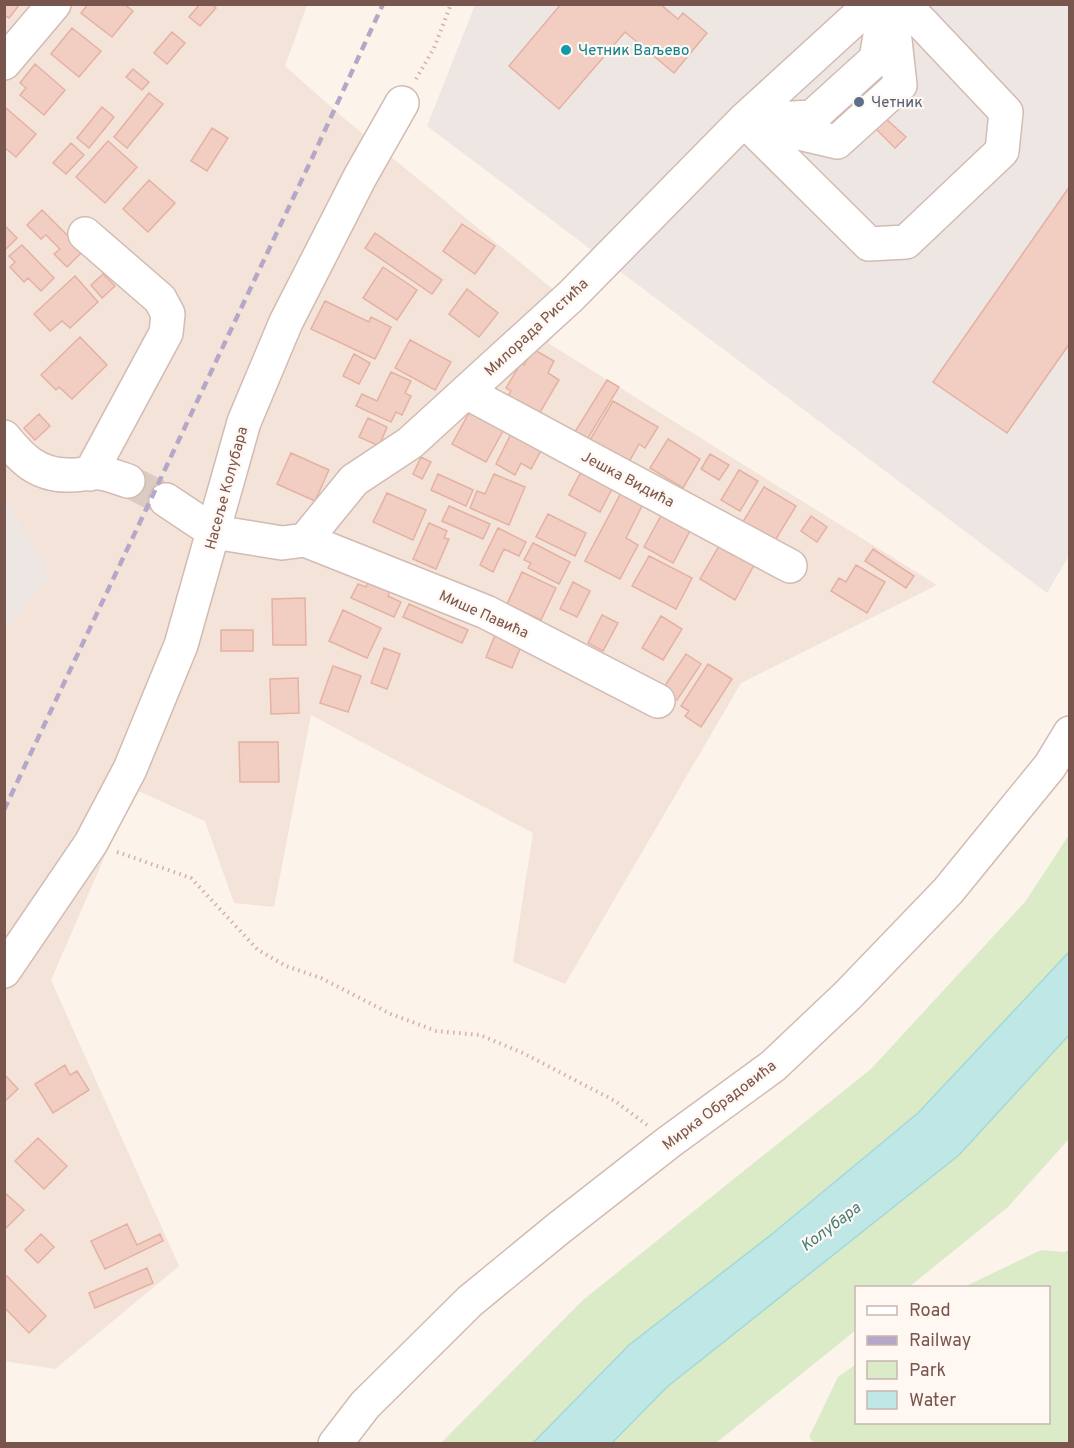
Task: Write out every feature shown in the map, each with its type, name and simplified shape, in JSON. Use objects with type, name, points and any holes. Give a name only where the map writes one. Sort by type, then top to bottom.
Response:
[{"type":"street","points":[[4,63],[54,4]]},
{"type":"street","name":"Милорада Ристића","points":[[305,540],[354,480],[410,443],[571,296],[744,120],[871,4]]},
{"type":"street","points":[[744,120],[812,117],[876,59],[886,4]]},
{"type":"street","points":[[744,120],[837,142],[900,85],[891,4]]},
{"type":"street","points":[[744,120],[869,244],[906,242],[1002,151],[1006,112],[904,4]]},
{"type":"street","name":"Насеље Колубара","points":[[4,971],[91,843],[130,769],[181,645],[244,422],[286,322],[360,177],[402,103]]},
{"type":"street","points":[[85,234],[160,299],[168,314],[166,333],[90,474]]},
{"type":"street","name":"Јешка Видића","points":[[466,392],[790,566]]},
{"type":"street","points":[[4,437],[22,459],[50,474],[100,473],[128,481]]},
{"type":"street","points":[[166,500],[214,532],[282,543],[305,540]]},
{"type":"street","name":"Мише Павића","points":[[305,540],[486,612],[658,701]]},
{"type":"street","name":"Мирка Обрадовића","points":[[335,1443],[365,1405],[470,1301],[669,1142],[773,1066],[848,995],[948,891],[1050,766],[1070,733]]},
{"type":"path","points":[[402,103],[434,48],[451,4]]},
{"type":"path","points":[[91,843],[191,878],[258,950],[286,966],[321,978],[391,1014],[436,1031],[480,1035],[523,1053],[615,1101],[669,1142]]},
{"type":"shaded area","points":[[4,5],[307,5],[285,66],[346,120],[577,309],[548,343],[937,585],[741,683],[565,984],[513,962],[533,833],[311,715],[274,907],[234,903],[205,821],[134,789],[51,980],[179,1266],[55,1369],[4,1361]]},
{"type":"shaded area","points":[[475,5],[1069,5],[1070,554],[1047,593],[427,126]]},
{"type":"shaded area","points":[[5,499],[51,575],[4,632]]},
{"type":"green space","points":[[1069,835],[1069,952],[918,1113],[772,1234],[629,1345],[533,1443],[440,1444],[583,1300],[871,1069],[1025,902]]},
{"type":"green space","points":[[1069,1035],[1069,1139],[1008,1207],[910,1286],[855,1286],[855,1331],[716,1443],[612,1444],[667,1387],[959,1155]]},
{"type":"green space","points":[[1041,1250],[1064,1252],[1069,1250],[1069,1443],[814,1443],[809,1437],[838,1377],[855,1365],[855,1424],[1050,1424],[1050,1286],[966,1286]]},
{"type":"water","name":"Колубара","points":[[1069,952],[1069,1035],[959,1155],[667,1387],[612,1443],[533,1443],[629,1345],[772,1234],[918,1113]]},
{"type":"building","points":[[4,4],[20,4],[9,18],[4,15]]},
{"type":"building","points":[[88,4],[124,4],[133,11],[112,37],[81,13]]},
{"type":"building","points":[[200,4],[212,4],[216,8],[200,26],[189,17]]},
{"type":"building","name":"Четник Ваљево","points":[[561,4],[660,4],[678,19],[683,13],[707,33],[674,73],[625,32],[559,109],[509,66]]},
{"type":"building","points":[[72,28],[101,51],[79,77],[51,54]]},
{"type":"building","points":[[172,32],[185,43],[167,64],[154,53]]},
{"type":"building","points":[[35,64],[65,90],[44,115],[20,95],[26,88],[20,83]]},
{"type":"building","points":[[133,69],[149,82],[142,90],[126,77]]},
{"type":"building","points":[[878,79],[884,117],[906,137],[895,148],[874,127],[837,118],[835,106]]},
{"type":"building","points":[[149,93],[163,104],[127,148],[114,137]]},
{"type":"building","points":[[102,107],[114,117],[89,148],[77,138]]},
{"type":"building","points":[[6,108],[36,134],[16,157],[4,147],[4,110]]},
{"type":"building","points":[[212,128],[228,138],[207,171],[191,161]]},
{"type":"building","points":[[108,141],[137,167],[105,203],[76,177]]},
{"type":"building","points":[[71,143],[84,155],[66,174],[53,163]]},
{"type":"building","points":[[149,180],[175,203],[148,232],[123,209]]},
{"type":"building","points":[[1070,186],[1070,343],[1007,433],[933,382]]},
{"type":"building","points":[[42,210],[83,251],[67,267],[54,254],[60,249],[46,235],[41,239],[27,225]]},
{"type":"building","points":[[462,224],[495,246],[475,274],[443,251]]},
{"type":"building","points":[[4,225],[17,238],[4,251]]},
{"type":"building","points":[[375,233],[442,280],[432,294],[365,248]]},
{"type":"building","points":[[22,245],[54,278],[41,291],[28,278],[24,282],[10,267],[15,262],[9,256]]},
{"type":"building","points":[[383,267],[417,290],[397,320],[363,298]]},
{"type":"building","points":[[103,274],[115,286],[102,298],[91,285]]},
{"type":"building","points":[[75,276],[98,302],[70,328],[62,321],[50,331],[34,314]]},
{"type":"building","points":[[467,289],[498,313],[479,337],[449,314]]},
{"type":"building","points":[[325,301],[369,322],[371,317],[391,327],[375,359],[311,329]]},
{"type":"building","points":[[80,337],[107,365],[72,399],[59,387],[56,390],[41,375]]},
{"type":"building","points":[[410,340],[451,362],[435,390],[395,368]]},
{"type":"building","points":[[533,349],[554,361],[548,373],[559,380],[539,414],[508,396],[511,391],[506,388],[521,363],[524,365]]},
{"type":"building","points":[[354,354],[370,363],[359,384],[343,376]]},
{"type":"building","points":[[391,372],[411,381],[405,393],[411,396],[402,415],[396,412],[391,422],[356,406],[362,394],[377,401]]},
{"type":"building","points":[[607,380],[619,387],[585,443],[573,435]]},
{"type":"building","points":[[613,401],[658,427],[645,448],[639,444],[629,462],[590,440]]},
{"type":"building","points":[[470,411],[504,429],[486,462],[452,444]]},
{"type":"building","points":[[39,414],[50,426],[35,440],[24,428]]},
{"type":"building","points":[[368,418],[387,427],[379,446],[359,437]]},
{"type":"building","points":[[513,430],[544,445],[531,469],[521,463],[515,475],[496,464]]},
{"type":"building","points":[[668,439],[700,459],[683,488],[650,468]]},
{"type":"building","points":[[291,453],[329,470],[315,501],[277,484]]},
{"type":"building","points":[[710,454],[729,465],[719,480],[701,469]]},
{"type":"building","points":[[421,457],[431,462],[422,479],[413,474]]},
{"type":"building","points":[[583,468],[614,485],[600,512],[569,495]]},
{"type":"building","points":[[739,470],[758,481],[740,511],[721,500]]},
{"type":"building","points":[[438,474],[473,490],[466,506],[431,490]]},
{"type":"building","points":[[494,474],[525,487],[509,525],[470,508],[477,491],[485,494]]},
{"type":"building","points":[[764,487],[796,506],[773,544],[741,525]]},
{"type":"building","points":[[623,489],[645,500],[626,538],[638,545],[620,579],[585,561]]},
{"type":"building","points":[[387,493],[426,510],[413,540],[373,522]]},
{"type":"building","points":[[449,506],[490,524],[483,539],[442,521]]},
{"type":"building","points":[[663,512],[692,527],[673,563],[644,547]]},
{"type":"building","points":[[548,514],[586,533],[575,556],[536,537]]},
{"type":"building","points":[[811,516],[827,527],[817,542],[801,531]]},
{"type":"building","points":[[429,523],[447,531],[444,538],[449,539],[436,569],[413,559]]},
{"type":"building","points":[[498,528],[526,542],[519,556],[504,549],[493,572],[480,565]]},
{"type":"building","points":[[533,543],[570,562],[559,584],[528,568],[531,563],[524,560]]},
{"type":"building","points":[[719,546],[754,565],[735,600],[700,579]]},
{"type":"building","points":[[873,549],[914,576],[906,588],[865,561]]},
{"type":"building","points":[[649,556],[692,578],[676,609],[632,586]]},
{"type":"building","points":[[856,565],[885,582],[867,613],[831,591],[839,578],[846,582]]},
{"type":"building","points":[[522,572],[556,588],[541,620],[507,604]]},
{"type":"building","points":[[369,579],[391,588],[388,596],[401,602],[394,617],[351,598],[358,584],[366,587]]},
{"type":"building","points":[[573,582],[590,591],[577,617],[560,609]]},
{"type":"building","points":[[305,598],[306,645],[273,645],[272,599]]},
{"type":"building","points":[[409,604],[468,630],[462,643],[403,617]]},
{"type":"building","points":[[343,610],[381,628],[367,658],[329,641]]},
{"type":"building","points":[[602,615],[618,623],[603,651],[588,643]]},
{"type":"building","points":[[661,616],[682,629],[663,660],[642,648]]},
{"type":"building","points":[[221,630],[253,630],[253,651],[221,651]]},
{"type":"building","points":[[496,633],[522,644],[512,668],[486,657]]},
{"type":"building","points":[[384,648],[400,654],[387,689],[371,683]]},
{"type":"building","points":[[686,654],[701,664],[677,700],[662,690]]},
{"type":"building","points":[[708,664],[732,679],[701,727],[685,716],[689,711],[681,706]]},
{"type":"building","points":[[333,666],[361,676],[348,712],[320,703]]},
{"type":"building","points":[[298,678],[299,713],[271,714],[270,679]]},
{"type":"building","points":[[239,742],[278,742],[279,782],[240,782]]},
{"type":"building","points":[[65,1065],[70,1075],[77,1071],[89,1090],[53,1113],[35,1084]]},
{"type":"building","points":[[4,1074],[18,1089],[4,1102]]},
{"type":"building","points":[[38,1138],[67,1166],[44,1189],[15,1161]]},
{"type":"building","points":[[4,1192],[24,1210],[4,1230]]},
{"type":"building","points":[[127,1224],[137,1245],[160,1234],[163,1241],[105,1269],[91,1241]]},
{"type":"building","points":[[41,1234],[54,1247],[38,1263],[25,1250]]},
{"type":"building","points":[[147,1268],[153,1283],[95,1308],[89,1293]]},
{"type":"building","points":[[7,1276],[46,1316],[29,1333],[4,1307],[4,1278]]},
{"type":"tunnel","points":[[128,481],[166,500]]},
{"type":"railway","points":[[4,810],[383,4]]},
{"type":"place","name":"Четник Ваљево","points":[[566,50]]},
{"type":"place","name":"Четник","points":[[859,102]]}]
